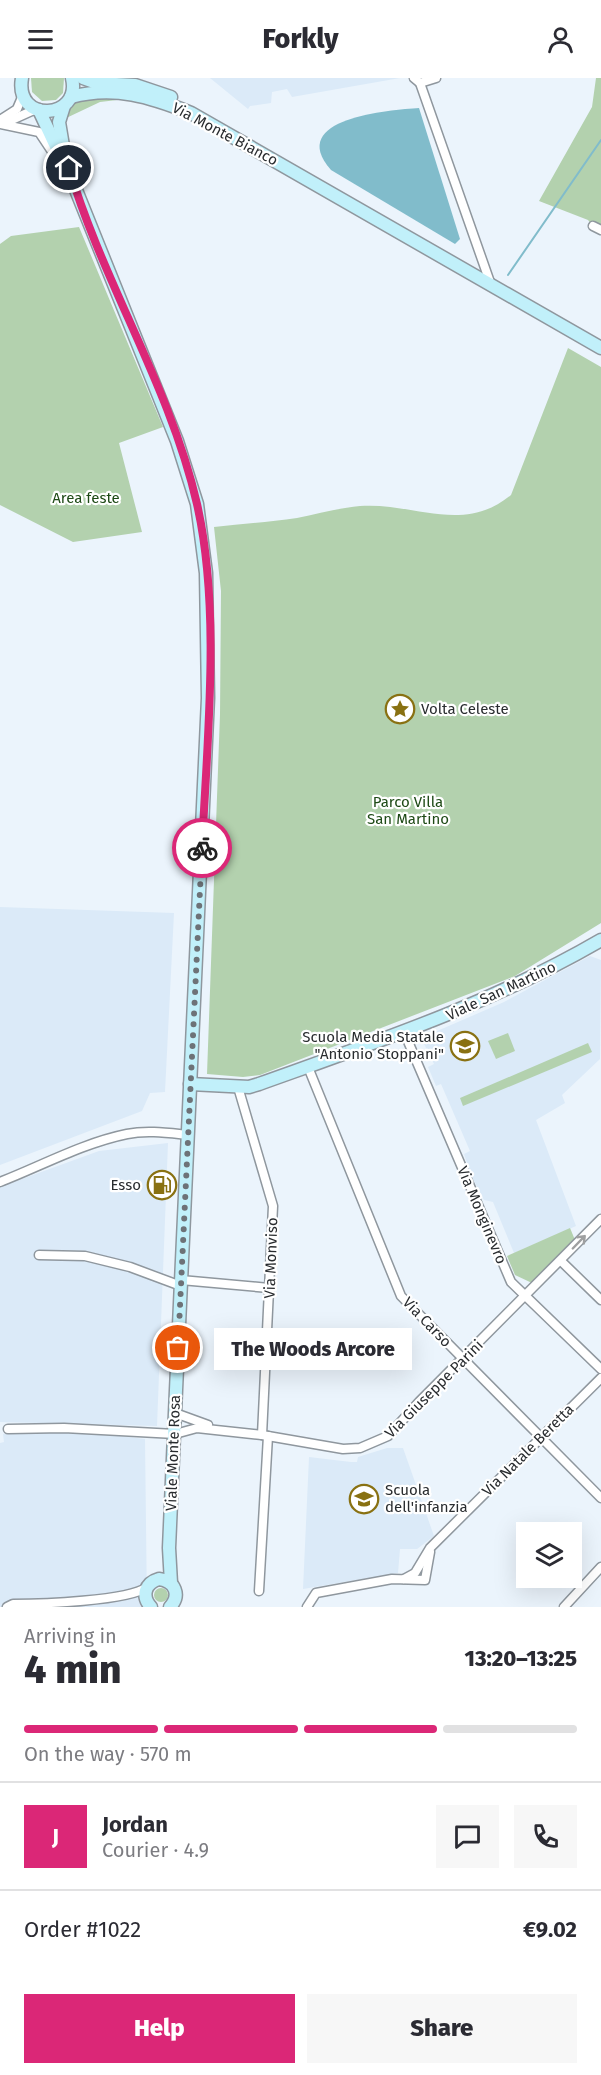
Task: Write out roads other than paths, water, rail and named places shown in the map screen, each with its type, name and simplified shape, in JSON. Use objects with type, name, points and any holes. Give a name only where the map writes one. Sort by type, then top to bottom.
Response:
[{"type":"main road","points":[[22,78],[23,95]]},
{"type":"main road","name":"Viale Monte Rosa","points":[[71,179],[60,133],[60,117],[67,101],[72,78]]},
{"type":"main road","name":"Via Monte Bianco","points":[[83,78],[97,83],[135,85],[175,99],[298,165],[368,213]]},
{"type":"main road","name":"Via Monte Bianco","points":[[67,101],[108,90],[141,95],[169,104],[205,120],[601,348]]},
{"type":"main road","name":"Viale Monte Rosa","points":[[23,95],[38,110],[71,179],[177,441],[197,504],[204,545],[208,602],[208,698],[169,1548],[171,1583],[176,1594],[170,1607]]},
{"type":"main road","points":[[38,110],[50,111],[67,101]]},
{"type":"main road","name":"Viale San Martino","points":[[190,1084],[238,1087],[259,1084],[308,1067],[404,1032],[523,984],[601,940]]},
{"type":"main road","name":"Viale Monte Rosa","points":[[149,1604],[151,1583],[169,1548]]},
{"type":"main road","points":[[151,1583],[163,1579],[171,1583]]},
{"type":"street","points":[[435,78],[417,80],[491,285]]},
{"type":"street","points":[[0,123],[17,109],[23,95]]},
{"type":"street","points":[[0,123],[38,110]]},
{"type":"street","points":[[0,123],[39,132],[71,179]]},
{"type":"street","name":"Via Monginevro","points":[[404,1032],[511,1282],[527,1295],[601,1370]]},
{"type":"street","name":"Via Carso","points":[[308,1067],[401,1296],[601,1498]]},
{"type":"street","name":"Via Monviso","points":[[238,1087],[273,1206],[259,1591]]},
{"type":"street","points":[[0,1182],[96,1143],[128,1134],[153,1132],[188,1135]]},
{"type":"street","name":"Via Giuseppe Parini","points":[[8,1429],[64,1428],[175,1434],[197,1428],[265,1435],[343,1449],[378,1442],[394,1431],[419,1402],[601,1219]]},
{"type":"street","points":[[39,1256],[86,1256],[181,1283],[269,1288]]},
{"type":"street","points":[[561,1261],[601,1300]]},
{"type":"street","name":"Via Natale Beretta","points":[[307,1607],[316,1593],[404,1579],[415,1573],[430,1548],[539,1437],[601,1378]]},
{"type":"street","name":"Via Giuseppe Parini","points":[[175,1413],[219,1430]]},
{"type":"street","points":[[564,1607],[601,1567]]},
{"type":"street","points":[[7,1607],[13,1604],[57,1603],[126,1594],[151,1583]]},
{"type":"street","points":[[126,1594],[149,1604]]},
{"type":"water","points":[[419,108],[460,239],[455,244],[331,170],[320,152],[321,139],[331,128],[347,120],[387,111]]},
{"type":"waterway","points":[[508,275],[601,140]]},
{"type":"place","name":"Volta Celeste","points":[[400,709]]},
{"type":"place","name":"Scuola Media Statale \"Antonio Stoppani\"","points":[[465,1046]]},
{"type":"place","name":"Esso","points":[[162,1185]]},
{"type":"place","name":"The Woods Arcore","points":[[178,1348]]},
{"type":"place","name":"Scuola dell'infanzia","points":[[364,1499]]},
{"type":"park label","name":"Area feste","points":[[86,498]]},
{"type":"park label","name":"Parco Villa San Martino","points":[[408,810]]}]
